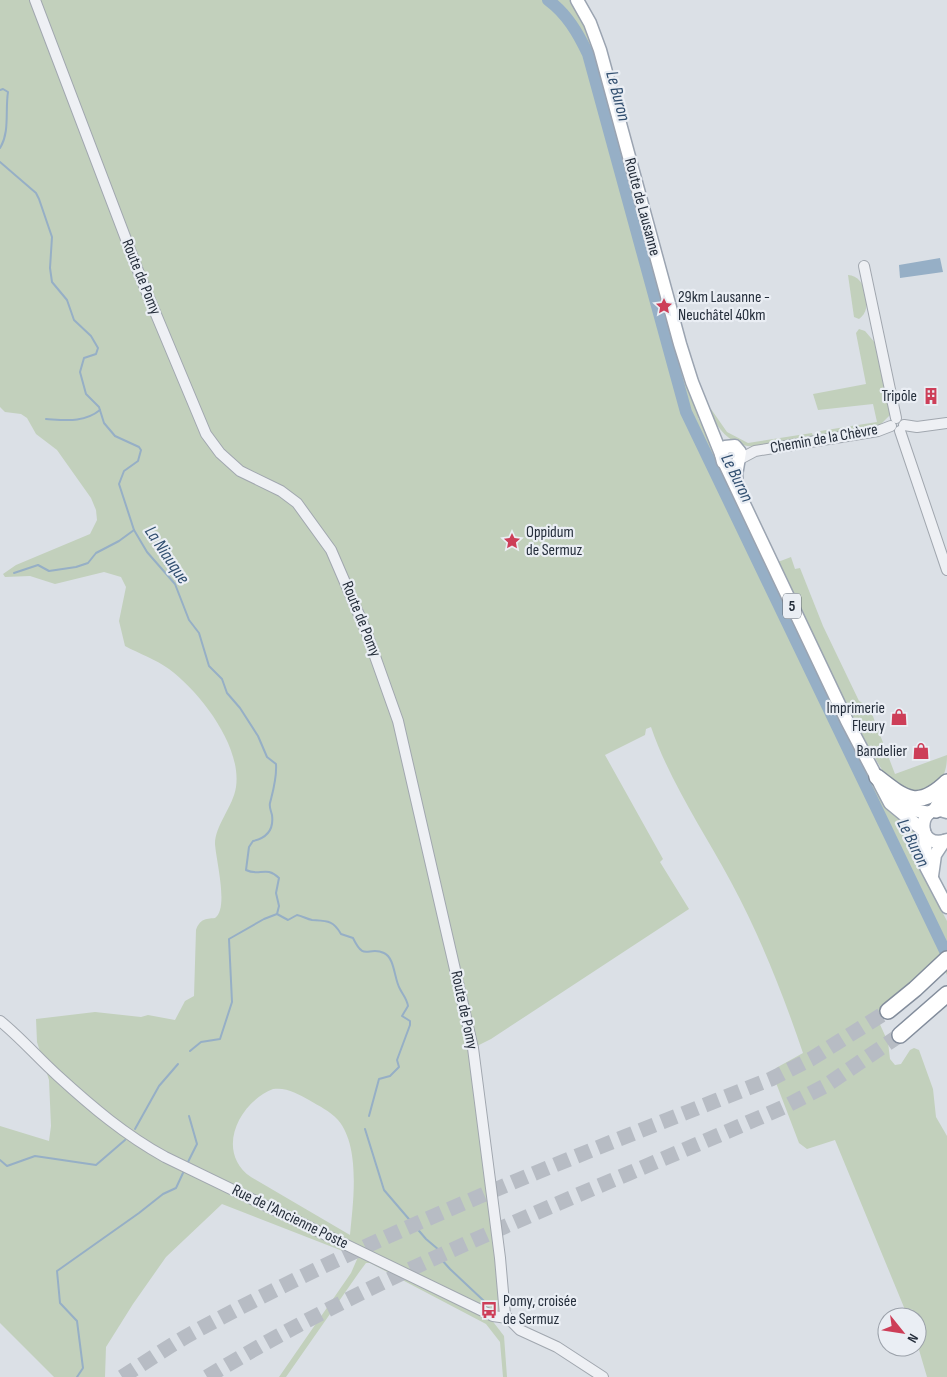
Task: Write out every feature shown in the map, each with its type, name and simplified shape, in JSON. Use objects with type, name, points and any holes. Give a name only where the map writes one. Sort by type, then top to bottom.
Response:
[{"type":"highway","points":[[880,783],[914,799],[929,796],[947,782]]},
{"type":"highway","points":[[937,812],[947,792]]},
{"type":"highway","points":[[888,1011],[930,976],[947,959]]},
{"type":"highway","points":[[900,1035],[945,996]]},
{"type":"main road","name":"Route de Lausanne","points":[[577,0],[590,23],[600,50],[680,344],[705,415],[722,437],[732,456],[738,491],[833,693],[880,783],[895,808],[935,842],[945,841]]},
{"type":"main road","name":"Route de Lausanne","points":[[880,783],[906,807],[937,812]]},
{"type":"main road","points":[[937,812],[924,821],[925,863],[947,907]]},
{"type":"main road","points":[[932,877],[934,855],[945,841]]},
{"type":"street","name":"Route de Pomy","points":[[35,0],[140,276],[206,434],[230,463],[240,471],[281,491],[297,503],[315,527],[337,560],[386,681],[400,730],[473,1048],[507,1318]]},
{"type":"street","points":[[864,266],[898,425],[947,570]]},
{"type":"street","name":"Chemin de la Chèvre","points":[[732,456],[878,431],[898,425],[917,427],[947,423]]},
{"type":"street","name":"Rue de l'Ancienne Poste","points":[[0,1021],[24,1041],[57,1075],[100,1114],[135,1140],[165,1157],[492,1316],[507,1318],[520,1330],[557,1347],[603,1377]]},
{"type":"green space","points":[[0,0],[577,0],[587,16],[700,417],[698,418],[714,447],[717,462],[723,470],[826,687],[919,835],[927,877],[925,879],[947,921],[947,975],[942,965],[877,1018],[888,1042],[890,1059],[895,1065],[901,1064],[910,1050],[914,1048],[919,1050],[933,1089],[936,1117],[947,1136],[947,1377],[927,1377],[921,1357],[927,1357],[927,1307],[904,1307],[835,1140],[807,1149],[799,1143],[773,1075],[776,1068],[803,1053],[779,987],[752,923],[677,787],[651,727],[646,729],[645,735],[605,755],[663,859],[660,862],[689,909],[491,1039],[473,1048],[505,1315],[491,1319],[504,1336],[507,1377],[503,1377],[500,1342],[486,1324],[370,1263],[366,1263],[286,1377],[279,1377],[351,1273],[358,1257],[222,1204],[166,1257],[133,1304],[106,1347],[105,1377],[54,1377],[0,1323],[0,1126],[49,1141],[51,1126],[49,1080],[37,1042],[36,1019],[95,1012],[141,1017],[148,1015],[175,1020],[185,1001],[194,996],[196,930],[203,920],[215,918],[219,913],[221,884],[215,844],[218,830],[236,787],[236,771],[226,738],[205,706],[181,679],[164,665],[125,646],[119,621],[126,587],[121,577],[104,572],[55,584],[30,576],[5,577],[3,574],[16,565],[90,534],[97,520],[96,510],[91,498],[57,450],[36,434],[27,418],[21,414],[5,412],[0,407]],"holes":[[[273,1089],[288,1090],[332,1114],[345,1131],[350,1145],[354,1176],[350,1235],[251,1177],[240,1167],[234,1155],[235,1129],[241,1116],[250,1105]]]},
{"type":"green space","points":[[848,275],[860,281],[866,294],[866,308],[864,314],[859,319],[854,317]]},
{"type":"green space","points":[[859,329],[865,331],[876,344],[890,415],[879,426],[823,436],[820,431],[877,422],[873,404],[818,410],[813,394],[866,384],[856,333]]},
{"type":"green space","points":[[708,409],[711,409],[727,432],[748,443],[812,433],[813,436],[811,438],[764,446],[739,444],[728,437],[718,426]]},
{"type":"green space","points":[[791,557],[795,569],[800,568],[823,626],[859,701],[869,706],[895,774],[947,755],[943,776],[931,788],[919,796],[887,778],[850,717],[778,562]]},
{"type":"water","points":[[940,258],[943,272],[900,278],[899,265]]},
{"type":"waterway","name":"Le Buron","points":[[548,0],[561,11],[571,24],[588,54],[686,412],[947,955]]},
{"type":"waterway","name":"La Niauque","points":[[0,90],[3,89],[8,92],[6,128],[0,148]]},
{"type":"waterway","name":"La Niauque","points":[[0,162],[36,193],[52,237],[50,268],[52,282],[67,300],[74,320],[91,336],[98,348],[96,354],[84,358],[80,372],[86,394],[99,407],[104,423],[115,436],[139,447],[141,450],[138,461],[124,471],[119,484],[134,530],[147,552],[175,584],[189,620],[199,633],[209,666],[222,679],[227,693],[240,708],[258,736],[267,757],[276,764],[270,804],[272,825],[262,838],[253,841],[249,847],[246,870],[251,872],[270,872],[279,878],[276,893],[279,906],[277,914]]},
{"type":"waterway","points":[[46,419],[81,419],[100,410]]},
{"type":"waterway","points":[[14,573],[38,565],[49,571],[76,567],[88,563],[96,553],[119,541],[134,530]]},
{"type":"waterway","points":[[190,1051],[201,1042],[220,1039],[232,1002],[229,939],[264,919],[277,914],[288,920],[297,915],[312,920],[329,922],[341,934],[353,938],[364,952],[379,951],[388,956],[408,1006],[402,1016],[410,1021],[410,1025],[397,1060],[399,1067],[390,1076],[379,1079],[369,1116]]},
{"type":"waterway","points":[[135,1129],[159,1086],[178,1064]]},
{"type":"waterway","points":[[188,1162],[197,1144],[189,1116]]},
{"type":"waterway","points":[[365,1129],[384,1190],[426,1239],[439,1250],[441,1259],[450,1269],[484,1301]]},
{"type":"waterway","points":[[0,1160],[7,1166],[35,1156],[96,1165],[125,1140]]},
{"type":"waterway","points":[[77,1377],[83,1368],[77,1321],[60,1303],[57,1271],[163,1194],[176,1188],[183,1173]]},
{"type":"tunnel","points":[[122,1377],[196,1331],[336,1260],[479,1196],[771,1079],[811,1059],[888,1011]]},
{"type":"tunnel","points":[[207,1377],[276,1337],[419,1265],[565,1200],[786,1106],[825,1086],[900,1035]]},
{"type":"place","name":"29km Lausanne - Neuchâtel 40km","points":[[664,306]]},
{"type":"place","name":"Tripōle","points":[[931,396]]},
{"type":"place","name":"Oppidum de Sermuz","points":[[512,541]]},
{"type":"place","name":"Imprimerie Fleury","points":[[899,717]]},
{"type":"place","name":"Bandelier","points":[[921,751]]},
{"type":"place","name":"Pomy, croisée de Sermuz","points":[[489,1310]]}]
